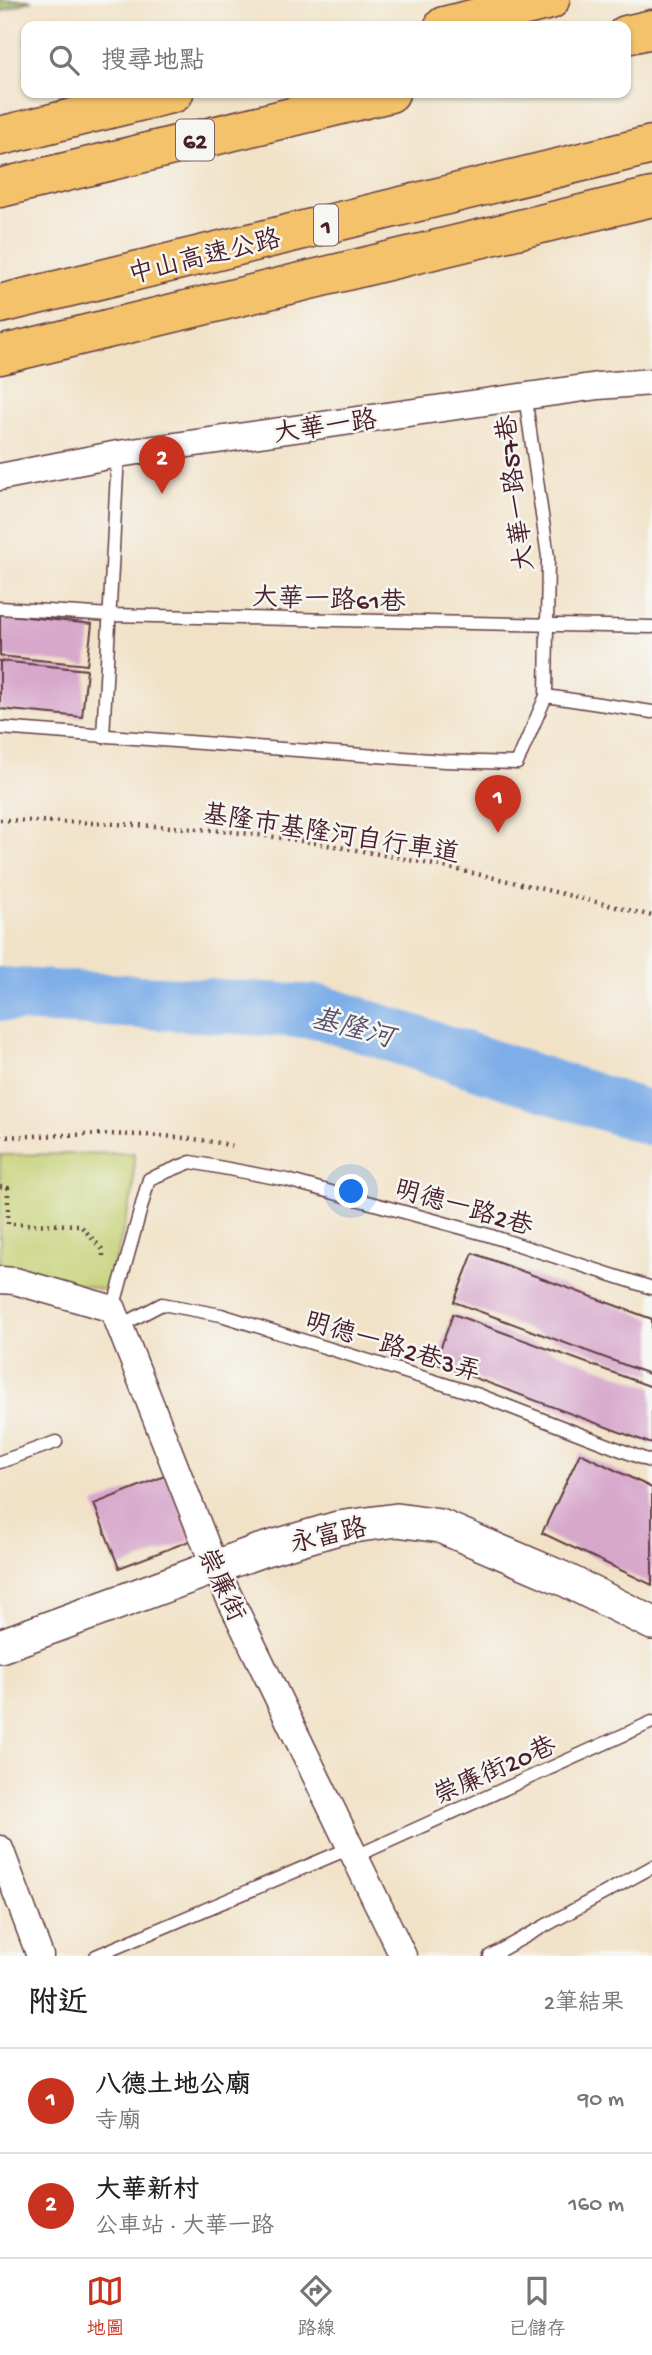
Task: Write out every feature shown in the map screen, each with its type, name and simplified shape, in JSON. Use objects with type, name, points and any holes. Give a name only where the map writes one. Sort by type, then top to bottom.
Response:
[{"type":"highway","points":[[464,21],[550,0]]},
{"type":"highway","points":[[631,34],[652,29]]},
{"type":"highway","name":"62","points":[[0,136],[154,98]]},
{"type":"highway","name":"62","points":[[0,188],[369,98]]},
{"type":"highway","name":"中山高速公路","points":[[0,304],[652,145]]},
{"type":"highway","name":"中山高速公路","points":[[0,355],[652,197]]},
{"type":"street","name":"大華一路","points":[[0,477],[118,454],[526,396],[652,382]]},
{"type":"street","points":[[0,1280],[15,1281],[111,1314]]},
{"type":"street","name":"崇廉街","points":[[111,1314],[215,1568],[403,1956]]},
{"type":"street","name":"永富路","points":[[0,1646],[166,1583],[260,1551],[338,1528],[397,1520],[440,1526],[564,1579],[652,1623]]},
{"type":"street","points":[[0,1849],[40,1956]]},
{"type":"lane","name":"大華一路57巷","points":[[103,737],[444,761],[517,763],[546,696],[548,557],[526,396]]},
{"type":"lane","points":[[0,728],[103,737],[118,454]]},
{"type":"lane","name":"大華一路61巷","points":[[0,608],[111,615],[546,627]]},
{"type":"lane","points":[[546,627],[652,627]]},
{"type":"lane","points":[[546,696],[652,712]]},
{"type":"lane","name":"明德一路2巷","points":[[111,1314],[149,1179],[191,1162],[286,1180],[488,1235],[652,1288]]},
{"type":"lane","name":"明德一路2巷3弄","points":[[111,1314],[162,1304],[221,1315],[479,1395],[652,1462]]},
{"type":"lane","points":[[0,1462],[56,1442]]},
{"type":"lane","name":"崇廉街20巷","points":[[96,1956],[352,1852],[652,1722]]},
{"type":"lane","points":[[490,1956],[652,1867]]},
{"type":"path","name":"基隆市基隆河自行車道","points":[[0,820],[130,824],[281,838],[436,865],[652,916]]},
{"type":"path","points":[[0,1187],[8,1188],[8,1224],[80,1225],[103,1250],[111,1314]]},
{"type":"green space","points":[[0,0],[32,0],[0,12]]},
{"type":"green space","points":[[134,1153],[133,1191],[108,1291],[0,1266],[0,1155]]},
{"type":"building","points":[[0,614],[92,624],[87,665],[0,656]]},
{"type":"building","points":[[0,661],[87,670],[82,717],[0,709]]},
{"type":"building","points":[[473,1253],[652,1319],[652,1375],[454,1302]]},
{"type":"building","points":[[453,1314],[652,1387],[652,1444],[435,1363]]},
{"type":"building","points":[[580,1453],[652,1488],[652,1585],[542,1533]]},
{"type":"building","points":[[167,1475],[192,1540],[119,1568],[94,1504]]},
{"type":"waterway","name":"基隆河","points":[[0,994],[321,1012],[652,1119]]},
{"type":"place","name":"大華新村","points":[[162,494]]},
{"type":"place","name":"八德土地公廟","points":[[498,833]]}]
